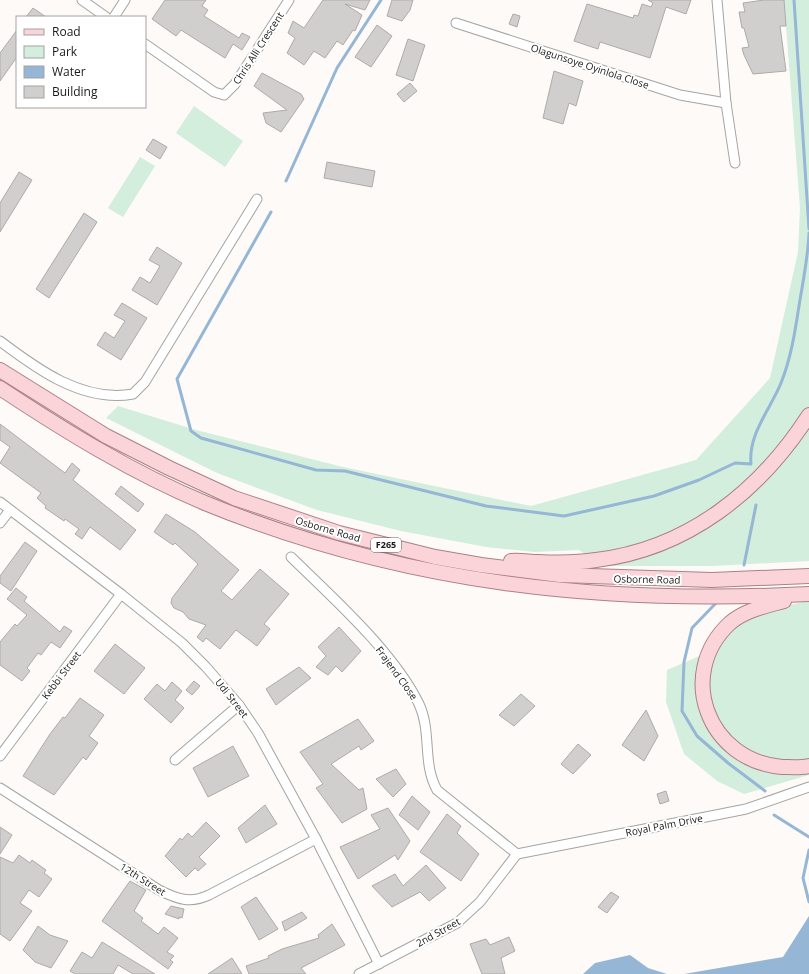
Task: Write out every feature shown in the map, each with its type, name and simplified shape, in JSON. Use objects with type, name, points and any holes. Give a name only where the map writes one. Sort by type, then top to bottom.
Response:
[{"type":"main road","name":"Osborne Road","points":[[0,370],[106,436],[169,468],[234,498],[339,533],[435,556],[482,565],[560,575],[608,578],[712,580],[809,576]]},
{"type":"main road","name":"Osborne Road","points":[[0,388],[102,452],[204,502],[288,533],[382,560],[464,578],[550,590],[678,597],[809,595]]},
{"type":"main road","points":[[482,565],[514,561],[565,563],[616,557],[647,548],[696,526],[718,513],[738,498],[776,461],[809,415]]},
{"type":"main road","points":[[809,595],[760,607],[745,613],[731,622],[717,639],[705,664],[703,697],[707,713],[714,728],[726,742],[751,760],[771,766],[809,766]]},
{"type":"street","points":[[82,0],[105,16]]},
{"type":"street","points":[[115,16],[125,0]]},
{"type":"street","name":"Chris Alli Crescent","points":[[146,45],[214,92],[224,95],[236,84],[288,0]]},
{"type":"street","points":[[717,0],[726,103],[735,163]]},
{"type":"street","name":"Olagunsoye Oyinlola Close","points":[[456,23],[680,96],[726,103]]},
{"type":"street","points":[[0,341],[60,381],[73,387],[109,396],[133,394],[140,389],[257,199]]},
{"type":"street","name":"Udi Street","points":[[0,502],[121,594],[182,643],[206,667],[240,706],[258,733],[316,839],[379,964]]},
{"type":"street","points":[[0,523],[10,510]]},
{"type":"street","name":"Frajend Close","points":[[291,557],[344,609],[385,654],[404,680],[419,704],[424,720],[428,742],[428,767],[437,790],[518,854]]},
{"type":"street","name":"Kebbi Street","points":[[0,756],[121,594]]},
{"type":"street","points":[[175,760],[240,706]]},
{"type":"street","name":"12th Street","points":[[0,788],[159,890],[185,901],[202,898],[209,895],[316,839]]},
{"type":"street","name":"Royal Palm Drive","points":[[518,854],[734,812],[809,788]]},
{"type":"street","name":"2nd Street","points":[[359,974],[457,923],[480,902],[518,854]]},
{"type":"green space","points":[[784,0],[809,0],[809,561],[712,566],[603,566],[579,550],[535,552],[486,547],[401,531],[317,510],[217,473],[106,418],[118,406],[196,430],[343,467],[531,506],[696,460],[770,378],[798,252],[800,208]]},
{"type":"green space","points":[[194,106],[243,141],[225,167],[176,133]]},
{"type":"green space","points":[[140,157],[155,166],[123,217],[108,208]]},
{"type":"green space","points":[[809,601],[809,775],[744,794],[717,781],[684,754],[666,702],[667,670],[718,648],[734,625],[760,611]]},
{"type":"water","points":[[809,916],[809,974],[684,974],[783,957]]},
{"type":"water","points":[[630,955],[648,968],[667,974],[583,974],[595,963]]},
{"type":"building","points":[[165,0],[206,0],[202,6],[208,10],[204,16],[239,38],[242,33],[250,37],[242,50],[233,44],[225,58],[181,30],[176,36],[152,19]]},
{"type":"building","points":[[323,0],[370,0],[365,10],[345,4],[362,15],[355,31],[353,30],[343,45],[337,41],[325,58],[314,51],[304,65],[287,53],[295,38],[288,33],[293,21],[304,28]]},
{"type":"building","points":[[392,0],[413,0],[410,10],[402,21],[387,16]]},
{"type":"building","points":[[648,0],[691,0],[686,14],[666,7],[650,58],[600,42],[598,49],[574,41],[587,4],[633,18],[634,15],[638,16],[642,4],[651,7],[653,3]]},
{"type":"building","points":[[764,0],[784,0],[786,26],[780,26],[786,71],[753,74],[742,48],[749,47],[744,28],[742,28],[739,12],[745,12],[743,3]]},
{"type":"building","points":[[33,8],[45,16],[27,16]]},
{"type":"building","points":[[513,14],[520,16],[517,27],[509,24]]},
{"type":"building","points":[[377,25],[392,36],[371,67],[355,57]]},
{"type":"building","points":[[16,31],[16,58],[0,81],[0,53]]},
{"type":"building","points":[[408,39],[425,45],[413,81],[396,75]]},
{"type":"building","points":[[554,71],[583,81],[576,106],[569,103],[563,124],[543,118]]},
{"type":"building","points":[[262,73],[301,94],[304,99],[281,132],[266,123],[263,113],[287,110],[254,86]]},
{"type":"building","points":[[410,83],[417,91],[404,102],[397,94]]},
{"type":"building","points":[[153,139],[167,147],[160,159],[146,150]]},
{"type":"building","points":[[327,162],[375,171],[372,187],[324,178]]},
{"type":"building","points":[[19,172],[32,180],[0,232],[0,203]]},
{"type":"building","points":[[84,213],[97,222],[49,298],[36,289]]},
{"type":"building","points":[[157,247],[182,263],[157,305],[132,290],[140,277],[150,283],[160,266],[149,260]]},
{"type":"building","points":[[122,303],[147,318],[121,360],[97,345],[105,332],[114,338],[125,321],[114,315]]},
{"type":"building","points":[[0,424],[65,473],[72,463],[80,470],[73,480],[136,530],[120,550],[90,527],[82,539],[75,534],[79,529],[45,508],[46,506],[37,498],[41,493],[0,463],[10,447],[0,440]]},
{"type":"building","points":[[121,486],[144,504],[138,512],[115,494]]},
{"type":"building","points":[[166,514],[195,532],[239,570],[221,591],[232,600],[260,569],[289,594],[264,624],[270,629],[257,646],[236,630],[220,649],[206,638],[203,642],[197,637],[206,625],[189,619],[183,612],[174,608],[171,603],[172,598],[198,564],[175,543],[173,545],[154,532]]},
{"type":"building","points":[[25,542],[37,551],[11,591],[0,583],[0,576]]},
{"type":"building","points":[[16,588],[27,597],[24,601],[60,632],[64,626],[72,631],[60,648],[51,642],[41,655],[38,653],[27,668],[30,671],[22,681],[0,665],[0,642],[15,624],[17,626],[27,615],[7,599]]},
{"type":"building","points":[[339,627],[361,651],[342,672],[336,666],[328,675],[316,667],[326,656],[318,647]]},
{"type":"building","points":[[115,644],[145,668],[124,694],[94,671]]},
{"type":"building","points":[[299,667],[311,678],[276,705],[266,689]]},
{"type":"building","points":[[194,681],[200,686],[192,695],[186,690]]},
{"type":"building","points":[[172,682],[182,691],[175,700],[184,708],[171,723],[144,699],[157,684],[165,691]]},
{"type":"building","points":[[521,694],[535,706],[514,726],[499,715]]},
{"type":"building","points":[[80,698],[104,715],[89,736],[98,743],[86,760],[83,757],[54,795],[23,776],[50,734],[63,717],[65,718]]},
{"type":"building","points":[[646,710],[658,736],[644,761],[622,745]]},
{"type":"building","points":[[358,719],[374,741],[361,750],[359,746],[331,764],[359,790],[363,788],[367,809],[342,823],[316,788],[323,784],[300,752]]},
{"type":"building","points":[[578,744],[591,755],[573,774],[561,764]]},
{"type":"building","points":[[233,746],[249,776],[208,797],[193,768]]},
{"type":"building","points":[[396,769],[406,784],[393,797],[376,779]]},
{"type":"building","points":[[666,791],[669,801],[660,804],[657,794]]},
{"type":"building","points":[[412,796],[430,812],[418,830],[399,815]]},
{"type":"building","points":[[265,805],[277,824],[246,843],[238,828]]},
{"type":"building","points":[[388,808],[410,841],[398,860],[395,855],[358,879],[340,847],[380,829],[371,815]]},
{"type":"building","points":[[447,814],[461,826],[457,833],[479,854],[461,881],[420,852]]},
{"type":"building","points":[[206,822],[220,836],[199,857],[206,864],[198,871],[195,868],[186,877],[165,856],[180,838],[182,840],[188,833],[192,837]]},
{"type":"building","points":[[0,827],[12,835],[0,854]]},
{"type":"building","points":[[19,855],[30,863],[32,860],[46,870],[44,873],[52,879],[39,897],[29,890],[20,903],[32,911],[10,941],[0,934],[0,857],[13,863]]},
{"type":"building","points":[[426,865],[446,888],[429,901],[420,892],[392,907],[372,886],[395,874],[403,886]]},
{"type":"building","points":[[130,881],[146,890],[134,911],[143,918],[141,921],[158,934],[164,927],[178,938],[167,952],[174,956],[170,960],[173,962],[168,969],[102,921]]},
{"type":"building","points":[[611,892],[619,897],[607,913],[598,907]]},
{"type":"building","points":[[256,897],[278,929],[259,940],[241,907]]},
{"type":"building","points":[[171,906],[184,909],[182,918],[179,917],[179,919],[165,914]]},
{"type":"building","points":[[302,912],[307,918],[285,931],[282,922]]},
{"type":"building","points":[[332,924],[345,945],[301,968],[306,974],[249,974],[246,966],[269,958],[268,956],[282,949],[319,938],[318,935]]},
{"type":"building","points":[[38,926],[50,935],[68,941],[51,968],[35,962],[23,950]]},
{"type":"building","points":[[509,937],[515,951],[501,958],[505,974],[482,974],[470,944],[486,939],[490,945]]},
{"type":"building","points":[[102,942],[155,974],[133,974],[118,965],[113,974],[75,974],[70,971],[82,952],[92,958]]},
{"type":"building","points":[[232,958],[242,974],[208,974]]},
{"type":"waterway","points":[[286,181],[337,68],[381,0]]},
{"type":"waterway","points":[[794,0],[809,229]]},
{"type":"waterway","points":[[271,212],[177,379],[191,431],[201,438],[316,470],[345,471],[486,506],[564,516],[654,496],[699,480],[735,463],[751,464],[751,453],[756,432],[781,383],[790,355],[808,251],[809,233]]},
{"type":"waterway","points":[[744,565],[756,505]]},
{"type":"waterway","points":[[717,602],[692,628],[684,662],[682,711],[697,736],[728,763],[765,791]]},
{"type":"waterway","points":[[774,815],[809,837]]},
{"type":"waterway","points":[[809,850],[803,878],[809,902]]}]
